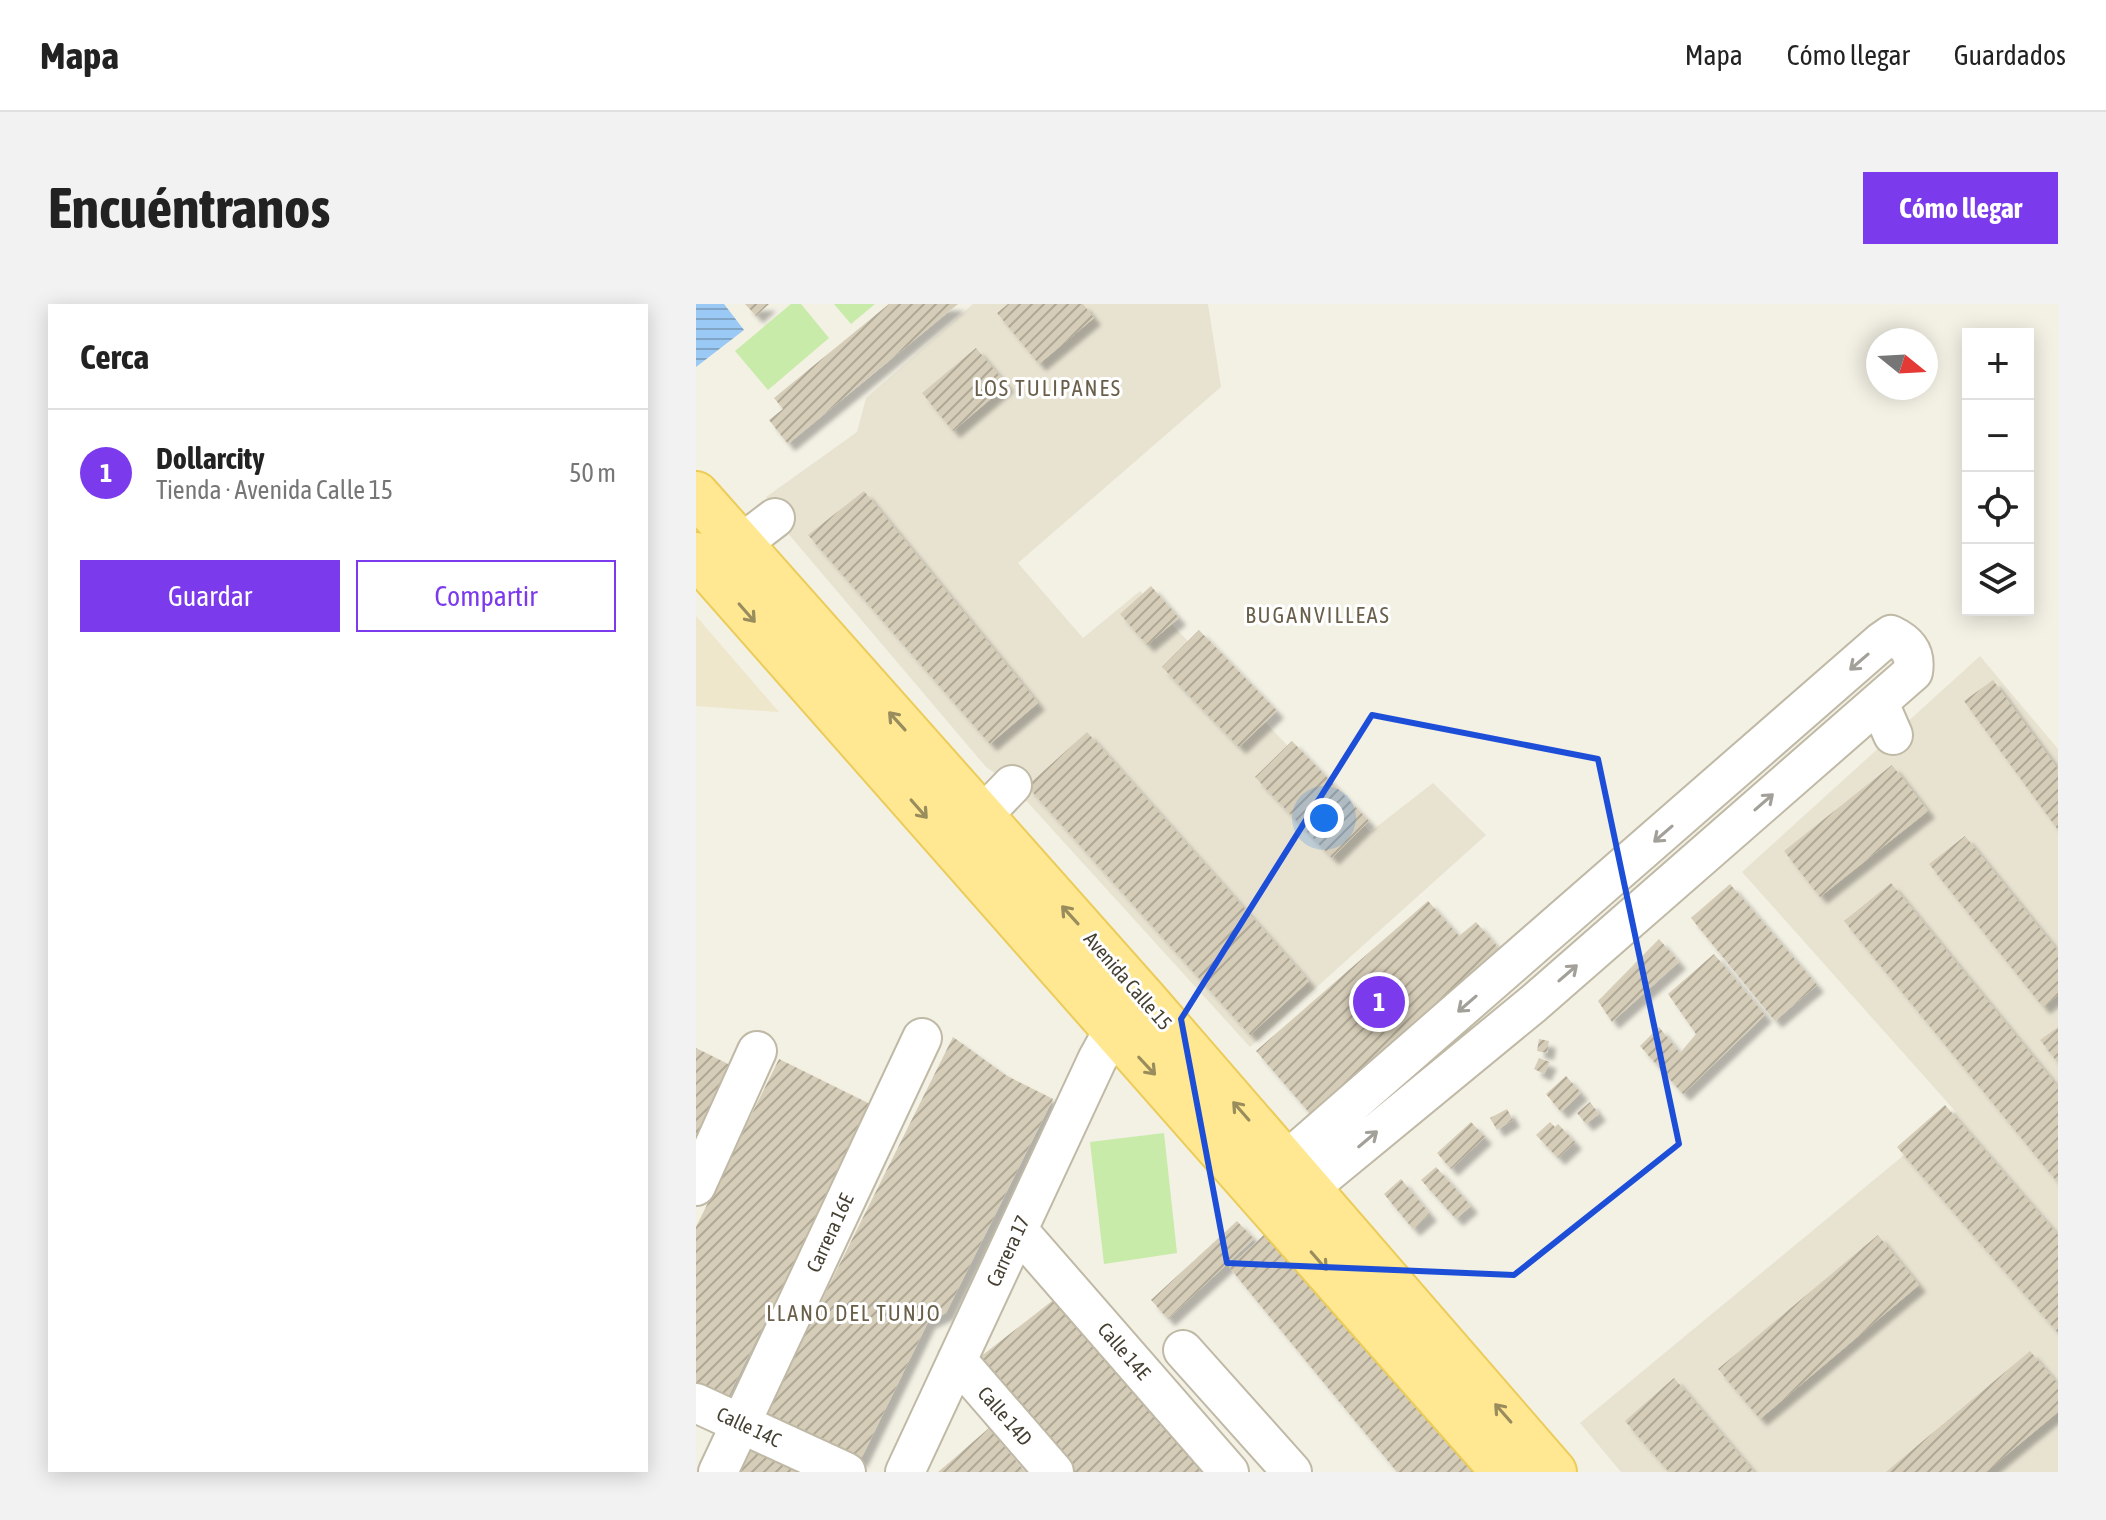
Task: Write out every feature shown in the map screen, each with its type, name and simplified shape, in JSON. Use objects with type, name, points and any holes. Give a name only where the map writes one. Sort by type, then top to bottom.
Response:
[{"type":"main road","name":"Avenida Calle 15","points":[[696,494],[1145,1000],[1554,1472]]},
{"type":"main road","points":[[696,555],[1504,1472]]},
{"type":"main road","points":[[1113,1031],[1145,1000]]},
{"type":"street","points":[[741,544],[775,518]]},
{"type":"street","points":[[1891,635],[1904,641],[1915,659],[1913,672],[1886,719],[1533,1004],[1297,1175],[1891,635]]},
{"type":"street","points":[[982,816],[1012,785]]},
{"type":"street","name":"Carrera 17","points":[[905,1472],[1113,1031]]},
{"type":"street","name":"Carrera 16E","points":[[718,1472],[922,1038]]},
{"type":"street","points":[[696,1186],[757,1051]]},
{"type":"street","name":"Calle 14E","points":[[1018,1230],[1229,1472]]},
{"type":"street","points":[[1183,1350],[1292,1472]]},
{"type":"street","name":"Calle 14D","points":[[957,1360],[1054,1472]]},
{"type":"street","name":"Calle 14C","points":[[696,1403],[846,1472]]},
{"type":"highlighted area","points":[[1372,715],[1598,759],[1679,1144],[1514,1275],[1227,1263],[1181,1019]]},
{"type":"shaded area","points":[[973,304],[1208,304],[1221,387],[1018,563],[1083,638],[1140,591],[1370,832],[1433,783],[1486,835],[1250,1047],[1012,785],[986,767],[775,518],[766,497],[857,432],[866,398]]},
{"type":"shaded area","points":[[696,616],[779,712],[696,706]]},
{"type":"shaded area","points":[[1980,656],[2058,749],[2058,1472],[1621,1472],[1580,1423],[1956,1112],[1742,872]]},
{"type":"green space","points":[[791,304],[801,304],[829,338],[768,390],[735,351]]},
{"type":"green space","points":[[834,304],[875,304],[851,324]]},
{"type":"green space","points":[[1164,1133],[1177,1253],[1104,1264],[1090,1142]]},
{"type":"water","points":[[696,304],[724,304],[744,330],[696,367]]},
{"type":"building","points":[[745,304],[769,304],[756,316]]},
{"type":"building","points":[[889,304],[958,304],[788,444],[769,420],[783,409],[774,398]]},
{"type":"building","points":[[1008,304],[1083,304],[1094,318],[1039,364],[997,313]]},
{"type":"building","points":[[976,348],[1007,385],[953,431],[922,393]]},
{"type":"building","points":[[864,491],[1038,703],[990,744],[808,535]]},
{"type":"building","points":[[1151,586],[1179,618],[1147,645],[1120,614]]},
{"type":"building","points":[[1199,630],[1277,711],[1239,747],[1162,667]]},
{"type":"building","points":[[1993,680],[2058,769],[2058,830],[1964,701]]},
{"type":"building","points":[[1087,732],[1309,981],[1250,1035],[1027,786]]},
{"type":"building","points":[[1292,741],[1369,821],[1332,858],[1255,777]]},
{"type":"building","points":[[1892,765],[1928,811],[1820,897],[1784,851]]},
{"type":"building","points":[[1965,836],[2058,951],[2058,995],[2043,1007],[1929,864]]},
{"type":"building","points":[[1891,883],[2058,1087],[2058,1183],[1844,921]]},
{"type":"building","points":[[1730,884],[1817,985],[1775,1021],[1691,918]]},
{"type":"building","points":[[1428,901],[1459,936],[1476,922],[1502,952],[1313,1117],[1256,1051]]},
{"type":"building","points":[[1659,939],[1679,962],[1612,1022],[1598,1001]]},
{"type":"building","points":[[1714,954],[1765,1015],[1683,1094],[1640,1046],[1659,1027],[1680,1053],[1696,1034],[1668,994]]},
{"type":"building","points":[[2058,1027],[2058,1063],[2040,1040]]},
{"type":"building","points":[[953,1037],[1007,1076],[1053,1099],[946,1313],[928,1322],[860,1461],[765,1414]]},
{"type":"building","points":[[1539,1039],[1549,1041],[1547,1053],[1537,1051]]},
{"type":"building","points":[[696,1048],[730,1065],[696,1136]]},
{"type":"building","points":[[1539,1058],[1550,1062],[1544,1074],[1534,1069]]},
{"type":"building","points":[[779,1059],[872,1105],[727,1399],[696,1384],[696,1227]]},
{"type":"building","points":[[1566,1076],[1581,1093],[1561,1112],[1546,1094]]},
{"type":"building","points":[[1590,1102],[1599,1114],[1586,1124],[1577,1113]]},
{"type":"building","points":[[1945,1105],[2058,1235],[2058,1333],[1897,1147]]},
{"type":"building","points":[[1507,1109],[1513,1120],[1497,1130],[1490,1118]]},
{"type":"building","points":[[1471,1122],[1485,1137],[1451,1169],[1437,1153]]},
{"type":"building","points":[[1550,1122],[1555,1127],[1558,1124],[1575,1142],[1558,1158],[1536,1135]]},
{"type":"building","points":[[1436,1167],[1471,1206],[1456,1219],[1421,1180]]},
{"type":"building","points":[[1401,1179],[1430,1214],[1413,1229],[1384,1194]]},
{"type":"building","points":[[1237,1221],[1254,1239],[1168,1319],[1151,1300]]},
{"type":"building","points":[[1278,1222],[1490,1472],[1397,1472],[1229,1267]]},
{"type":"building","points":[[1878,1235],[1919,1285],[1760,1419],[1718,1369]]},
{"type":"building","points":[[1061,1294],[1212,1472],[1070,1472],[980,1357]]},
{"type":"building","points":[[2030,1351],[2058,1384],[2058,1412],[1986,1472],[1886,1472]]},
{"type":"building","points":[[1674,1378],[1754,1472],[1669,1472],[1625,1421]]},
{"type":"building","points":[[989,1428],[1025,1472],[938,1472],[951,1461]]},
{"type":"building","points":[[753,1444],[810,1472],[741,1472]]},
{"type":"place","name":"Dollarcity","points":[[1379,1002]]},
{"type":"district","name":"LOS TULIPANES","points":[[1048,388]]},
{"type":"district","name":"BUGANVILLEAS","points":[[1318,615]]},
{"type":"district","name":"LLANO DEL TUNJO","points":[[854,1313]]}]
